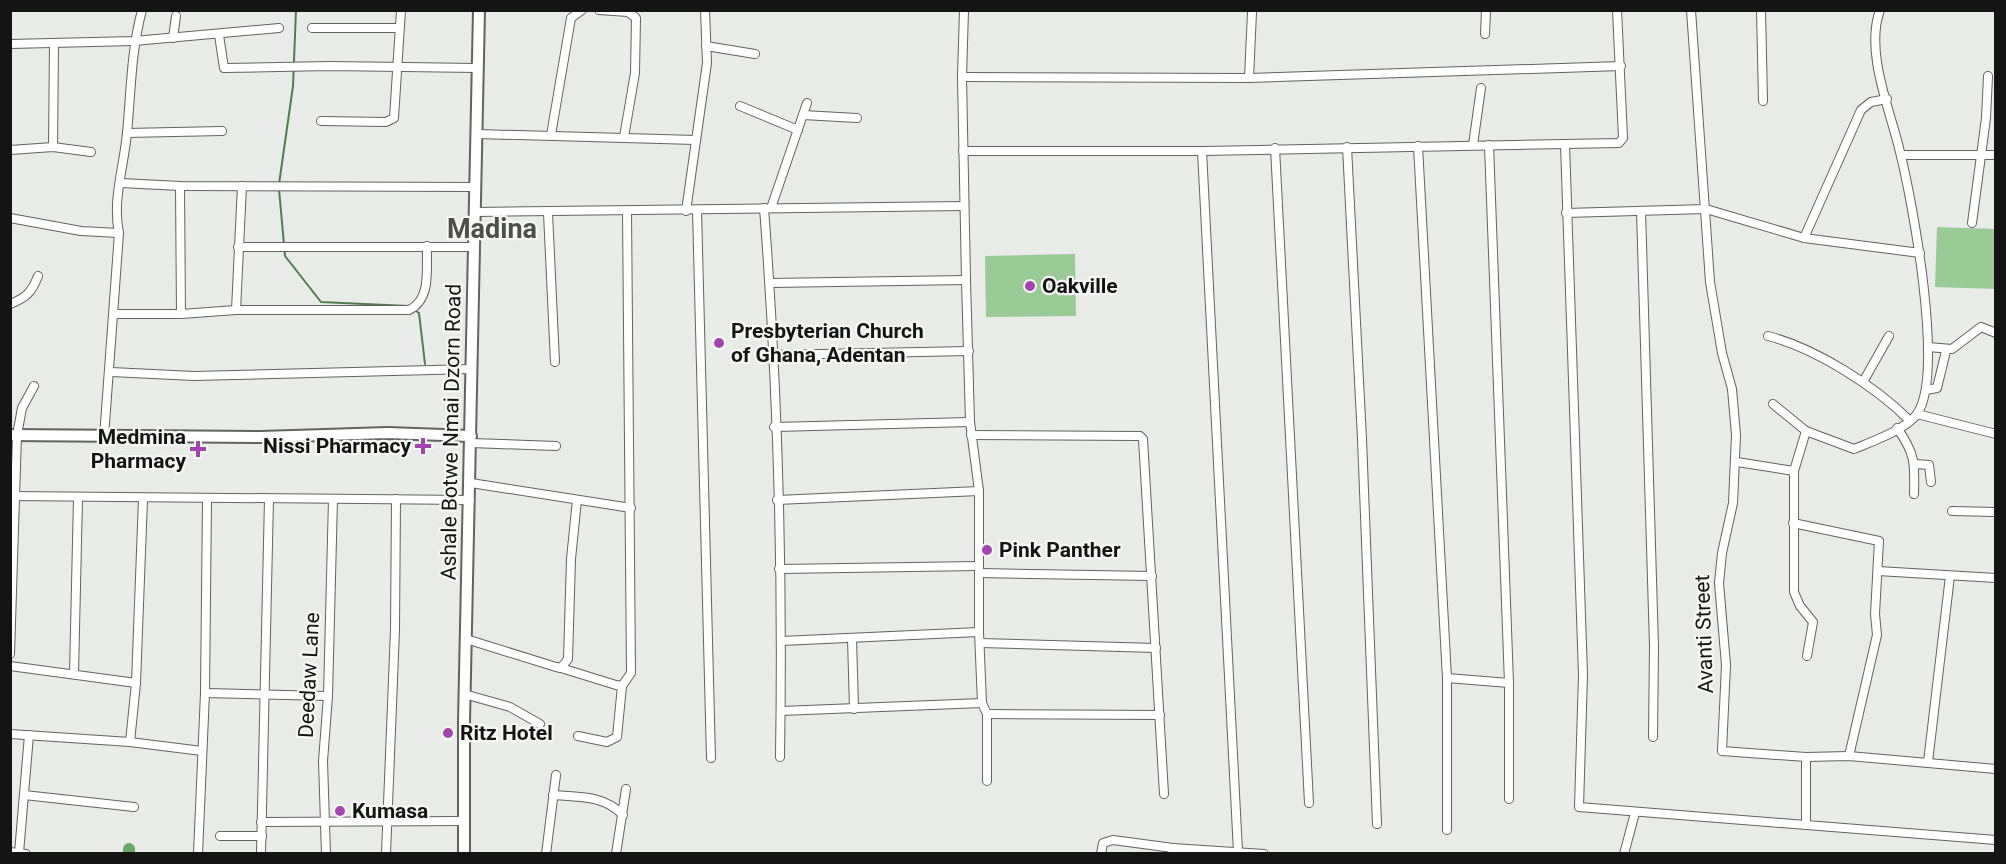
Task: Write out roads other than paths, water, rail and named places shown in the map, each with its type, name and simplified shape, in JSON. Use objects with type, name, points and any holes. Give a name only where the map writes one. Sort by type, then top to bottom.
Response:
[{"type":"main road","name":"Ashale Botwe Nmai Dzorn Road","points":[[464,854],[464,694],[471,483],[479,10]]},
{"type":"main road","points":[[14,435],[261,437],[387,433],[471,439]]},
{"type":"street","points":[[104,437],[111,372],[119,233],[116,210],[127,133],[134,41],[142,10]]},
{"type":"street","points":[[321,122],[386,122],[394,118],[401,10]]},
{"type":"street","points":[[551,135],[571,18],[582,10]]},
{"type":"street","points":[[599,10],[628,12],[636,18],[635,73],[624,137]]},
{"type":"street","points":[[686,211],[705,82],[705,10]]},
{"type":"street","points":[[963,10],[963,151],[970,422],[979,491],[979,632],[982,703],[987,714],[987,781]]},
{"type":"street","points":[[1485,34],[1486,10]]},
{"type":"street","points":[[963,151],[1202,151],[1622,142],[1621,66],[1617,10]]},
{"type":"street","name":"Avanti Street","points":[[1691,10],[1710,282],[1722,353],[1732,389],[1737,462],[1733,504],[1722,553],[1719,583],[1727,678],[1720,747],[1722,752],[1727,753],[1849,756],[1995,770]]},
{"type":"street","points":[[1761,10],[1763,101]]},
{"type":"street","points":[[1773,404],[1806,431],[1850,449],[1875,441],[1917,414],[1926,390],[1929,368],[1920,253],[1901,155],[1874,45],[1880,10]]},
{"type":"street","points":[[1249,78],[1252,12]]},
{"type":"street","points":[[173,38],[176,16]]},
{"type":"street","points":[[10,45],[134,41],[279,28]]},
{"type":"street","points":[[312,28],[399,28]]},
{"type":"street","points":[[219,35],[224,68],[478,68]]},
{"type":"street","points":[[53,147],[54,43]]},
{"type":"street","points":[[706,46],[755,54]]},
{"type":"street","points":[[962,77],[1249,78],[1621,66]]},
{"type":"street","points":[[1972,223],[1986,118],[1988,76]]},
{"type":"street","points":[[1473,145],[1480,88]]},
{"type":"street","points":[[1804,238],[1861,110],[1871,102],[1887,99]]},
{"type":"street","points":[[780,757],[781,641],[767,208],[807,103]]},
{"type":"street","points":[[740,106],[798,130]]},
{"type":"street","points":[[802,115],[857,118]]},
{"type":"street","points":[[127,133],[222,131]]},
{"type":"street","points":[[477,134],[696,140]]},
{"type":"street","points":[[1565,144],[1583,675],[1578,805],[1582,809],[1995,840]]},
{"type":"street","points":[[1489,145],[1509,683],[1509,799]]},
{"type":"street","points":[[1418,146],[1447,678],[1447,830]]},
{"type":"street","points":[[10,150],[53,147],[91,152]]},
{"type":"street","points":[[1347,147],[1377,824]]},
{"type":"street","points":[[1275,148],[1309,803]]},
{"type":"street","points":[[1202,151],[1238,852]]},
{"type":"street","points":[[1901,155],[1995,155]]},
{"type":"street","points":[[121,183],[180,186],[476,187]]},
{"type":"street","points":[[180,186],[181,314]]},
{"type":"street","points":[[236,310],[242,186]]},
{"type":"street","points":[[476,212],[548,213],[964,206]]},
{"type":"street","points":[[1566,213],[1706,209],[1804,238],[1920,253]]},
{"type":"street","points":[[697,210],[711,758]]},
{"type":"street","points":[[578,736],[607,742],[617,737],[622,686],[631,673],[627,211]]},
{"type":"street","points":[[1641,211],[1654,646],[1653,737]]},
{"type":"street","points":[[548,213],[555,362]]},
{"type":"street","points":[[10,218],[81,231],[119,233]]},
{"type":"street","points":[[114,315],[236,310],[413,308],[425,291],[427,246]]},
{"type":"street","points":[[238,247],[475,247]]},
{"type":"street","points":[[10,304],[24,298],[33,289],[38,276]]},
{"type":"street","points":[[770,283],[966,280]]},
{"type":"street","points":[[1928,347],[1946,351],[1952,349],[1977,328],[1986,327],[1995,333]]},
{"type":"street","points":[[1768,336],[1789,342],[1863,382],[1889,400],[1909,420]]},
{"type":"street","points":[[1863,382],[1889,336]]},
{"type":"street","points":[[773,355],[969,351]]},
{"type":"street","points":[[1926,390],[1937,388],[1946,351]]},
{"type":"street","points":[[111,372],[194,375],[472,369]]},
{"type":"street","points":[[10,654],[14,435],[26,397],[34,387]]},
{"type":"street","points":[[1917,414],[1995,434]]},
{"type":"street","points":[[774,427],[970,422]]},
{"type":"street","points":[[1897,428],[1911,448],[1915,464],[1914,494]]},
{"type":"street","points":[[1806,431],[1794,471],[1793,523],[1794,592],[1800,606],[1813,622],[1807,656]]},
{"type":"street","points":[[971,435],[1140,436],[1143,439],[1164,794]]},
{"type":"street","points":[[471,439],[556,446]]},
{"type":"street","points":[[1737,462],[1794,471]]},
{"type":"street","points":[[1915,464],[1929,465],[1931,482]]},
{"type":"street","points":[[471,483],[631,508]]},
{"type":"street","points":[[777,500],[979,491]]},
{"type":"street","points":[[13,496],[207,500],[470,500]]},
{"type":"street","points":[[74,674],[78,498]]},
{"type":"street","points":[[130,742],[136,683],[143,499]]},
{"type":"street","points":[[261,854],[269,499]]},
{"type":"street","name":"Deedaw Lane","points":[[326,854],[323,761],[328,696],[333,499]]},
{"type":"street","points":[[198,854],[205,693],[207,500]]},
{"type":"street","points":[[387,854],[386,822],[395,630],[396,500]]},
{"type":"street","points":[[561,668],[568,659],[571,559],[577,500]]},
{"type":"street","points":[[1952,511],[1995,512]]},
{"type":"street","points":[[1793,523],[1879,541],[1875,614],[1877,635],[1849,756]]},
{"type":"street","points":[[779,569],[979,569],[1152,576]]},
{"type":"street","points":[[1878,571],[1995,578]]},
{"type":"street","points":[[1928,762],[1950,576]]},
{"type":"street","points":[[781,641],[979,632]]},
{"type":"street","points":[[852,638],[854,709]]},
{"type":"street","points":[[466,639],[622,686]]},
{"type":"street","points":[[980,643],[1156,648]]},
{"type":"street","points":[[10,666],[136,683]]},
{"type":"street","points":[[1447,678],[1509,683]]},
{"type":"street","points":[[205,693],[328,696]]},
{"type":"street","points":[[464,694],[510,707],[540,724]]},
{"type":"street","points":[[780,711],[982,703]]},
{"type":"street","points":[[987,714],[1160,715]]},
{"type":"street","points":[[10,734],[130,742],[202,751]]},
{"type":"street","points":[[19,853],[29,735]]},
{"type":"street","points":[[1806,756],[1806,825]]},
{"type":"street","points":[[546,854],[556,775]]},
{"type":"street","points":[[616,854],[626,789]]},
{"type":"street","points":[[24,795],[134,807]]},
{"type":"street","points":[[553,795],[602,799],[612,804],[623,815]]},
{"type":"street","points":[[1624,854],[1635,813]]},
{"type":"street","points":[[261,822],[326,824],[464,821]]},
{"type":"street","points":[[220,836],[262,836]]},
{"type":"street","points":[[1101,854],[1103,843],[1113,840],[1173,851],[1263,854]]},
{"type":"street","points":[[10,852],[26,854]]},
{"type":"waterway","points":[[279,184],[293,86],[296,10]]},
{"type":"waterway","points":[[279,189],[285,256],[321,302],[408,306]]},
{"type":"waterway","points":[[413,309],[419,313],[425,364]]},
{"type":"waterway","points":[[129,849],[129,854]]},
{"type":"place","name":"Oakville","points":[[1030,286]]},
{"type":"place","name":"Presbyterian Church of Ghana, Adentan","points":[[719,343]]},
{"type":"place","name":"Nissi Pharmacy","points":[[423,446]]},
{"type":"place","name":"Medmina Pharmacy","points":[[198,449]]},
{"type":"place","name":"Pink Panther","points":[[987,550]]},
{"type":"place","name":"Ritz Hotel","points":[[448,733]]},
{"type":"place","name":"Kumasa","points":[[340,811]]},
{"type":"district","name":"Madina","points":[[492,229]]}]
